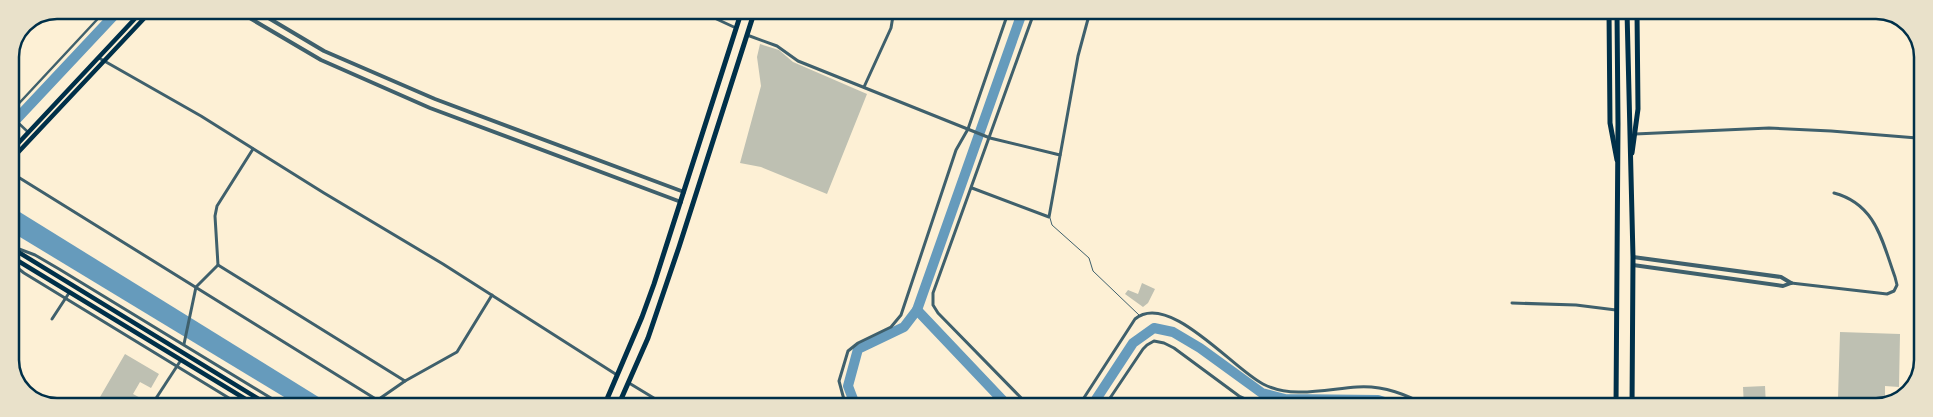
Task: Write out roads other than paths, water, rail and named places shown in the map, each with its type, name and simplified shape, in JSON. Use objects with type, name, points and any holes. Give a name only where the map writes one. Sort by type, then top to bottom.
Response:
[{"type":"main road","points":[[19,152],[144,19]]},
{"type":"main road","points":[[607,398],[642,317],[739,19]]},
{"type":"main road","points":[[621,398],[648,338],[752,19]]},
{"type":"main road","points":[[1609,19],[1610,123],[1617,161]]},
{"type":"main road","points":[[1616,398],[1617,19]]},
{"type":"main road","points":[[1627,19],[1633,257],[1632,398]]},
{"type":"main road","points":[[1630,161],[1638,109],[1637,19]]},
{"type":"main road","points":[[19,143],[134,20]]},
{"type":"main road","points":[[19,253],[257,398]]},
{"type":"main road","points":[[19,262],[67,295],[244,398]]},
{"type":"street","points":[[19,104],[98,19]]},
{"type":"street","points":[[251,19],[320,60],[430,108],[681,202]]},
{"type":"street","points":[[269,19],[324,51],[435,99],[684,192]]},
{"type":"street","points":[[716,19],[736,28]]},
{"type":"street","points":[[864,87],[891,28],[892,19]]},
{"type":"street","points":[[844,398],[839,381],[848,351],[858,343],[891,327],[901,315],[956,150],[968,129],[1006,19]]},
{"type":"street","points":[[1021,398],[938,314],[933,305],[933,293],[1032,19]]},
{"type":"street","points":[[972,188],[1049,216],[1078,56],[1088,19]]},
{"type":"street","points":[[747,35],[777,46],[798,61],[973,131],[989,137],[1060,155]]},
{"type":"street","points":[[99,58],[201,116],[492,295],[617,375]]},
{"type":"street","points":[[19,123],[29,133]]},
{"type":"street","points":[[1635,134],[1769,128],[1914,138]]},
{"type":"street","points":[[184,344],[196,287],[218,265],[215,216],[217,206],[253,149]]},
{"type":"street","points":[[19,178],[375,398]]},
{"type":"street","points":[[1633,257],[1781,277],[1791,283],[1887,294],[1894,291],[1896,285],[1895,277],[1877,226],[1864,208],[1847,197],[1834,194]]},
{"type":"street","points":[[19,250],[51,264],[271,398]]},
{"type":"street","points":[[218,265],[405,381]]},
{"type":"street","points":[[1633,265],[1783,286],[1791,283]]},
{"type":"street","points":[[19,268],[67,295],[229,398]]},
{"type":"street","points":[[52,319],[67,295]]},
{"type":"street","points":[[381,398],[405,381],[457,352],[492,295]]},
{"type":"street","points":[[1512,303],[1576,305],[1616,310]]},
{"type":"street","points":[[1084,398],[1130,324],[1139,315],[1152,311],[1189,327],[1207,339],[1243,371],[1271,387],[1308,391],[1357,387],[1388,390],[1411,398]]},
{"type":"street","points":[[1110,398],[1147,344],[1154,341],[1174,348],[1243,398]]},
{"type":"street","points":[[155,398],[181,360]]},
{"type":"street","points":[[628,383],[653,398]]},
{"type":"street","points":[[220,392],[224,386]]},
{"type":"lane","points":[[1049,216],[1052,225],[1088,258],[1094,272],[1139,315]]},
{"type":"water","points":[[19,212],[320,398],[286,398],[19,236]]},
{"type":"waterway","points":[[19,116],[111,19]]},
{"type":"waterway","points":[[853,398],[848,386],[858,349],[904,327],[917,310],[1020,19]]},
{"type":"waterway","points":[[917,310],[1000,398]]},
{"type":"waterway","points":[[1097,398],[1133,343],[1154,328],[1173,332],[1200,348],[1262,393],[1281,398]]}]
